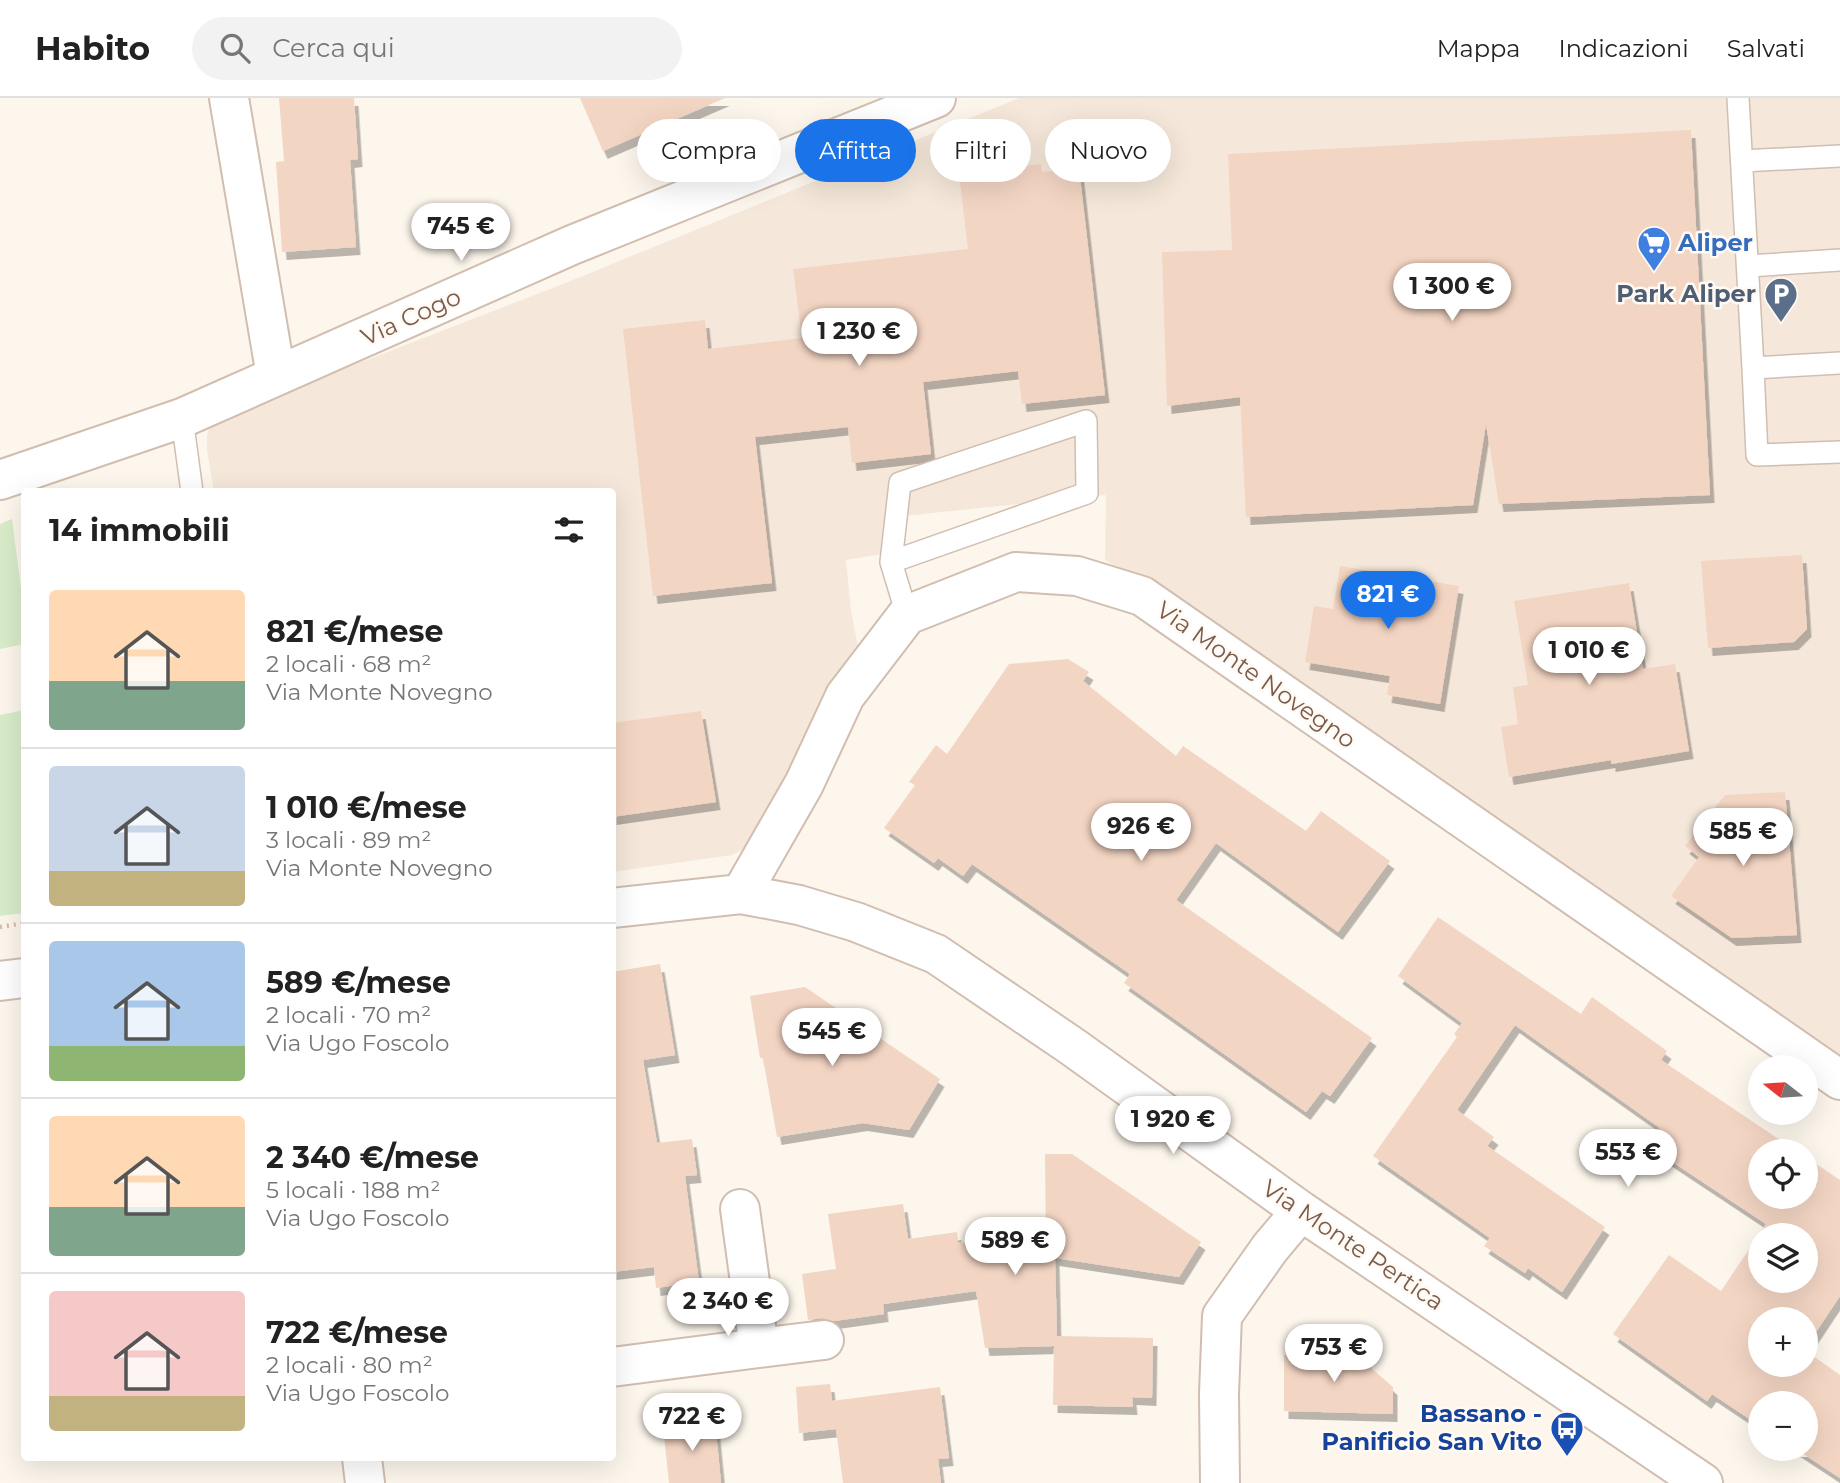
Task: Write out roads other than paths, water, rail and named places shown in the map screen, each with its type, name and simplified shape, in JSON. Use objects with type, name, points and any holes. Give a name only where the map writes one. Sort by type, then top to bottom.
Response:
[{"type":"street","points":[[229,98],[276,376]]},
{"type":"street","name":"Via Cogo","points":[[0,480],[182,418],[572,246],[936,98]]},
{"type":"street","name":"Via Monte Novegno","points":[[907,615],[1016,572],[1077,576],[1142,596],[1840,1080]]},
{"type":"street","points":[[741,894],[804,784],[845,696],[907,615]]},
{"type":"street","name":"Via Monte Pertica","points":[[616,908],[741,894],[799,905],[856,922],[936,954],[1073,1047],[1301,1211],[1703,1483]]},
{"type":"street","points":[[0,981],[21,978]]},
{"type":"street","points":[[740,1209],[759,1348]]},
{"type":"street","points":[[1220,1483],[1222,1316],[1270,1248],[1301,1211]]},
{"type":"street","points":[[616,1366],[824,1340]]},
{"type":"street","points":[[362,1461],[365,1483]]},
{"type":"lane","points":[[1738,98],[1754,368],[1756,454],[1840,452]]},
{"type":"lane","points":[[1742,161],[1840,156]]},
{"type":"lane","points":[[1748,266],[1840,260]]},
{"type":"lane","points":[[1754,368],[1840,363]]},
{"type":"lane","points":[[182,418],[191,488]]},
{"type":"lane","points":[[891,562],[1087,493],[1086,421],[900,483],[891,562],[907,615]]},
{"type":"place","name":"Aliper","points":[[1654,273]]},
{"type":"place","name":"Park Aliper","points":[[1781,324]]},
{"type":"place","name":"Bassano - Panificio San Vito","points":[[1567,1458]]}]
